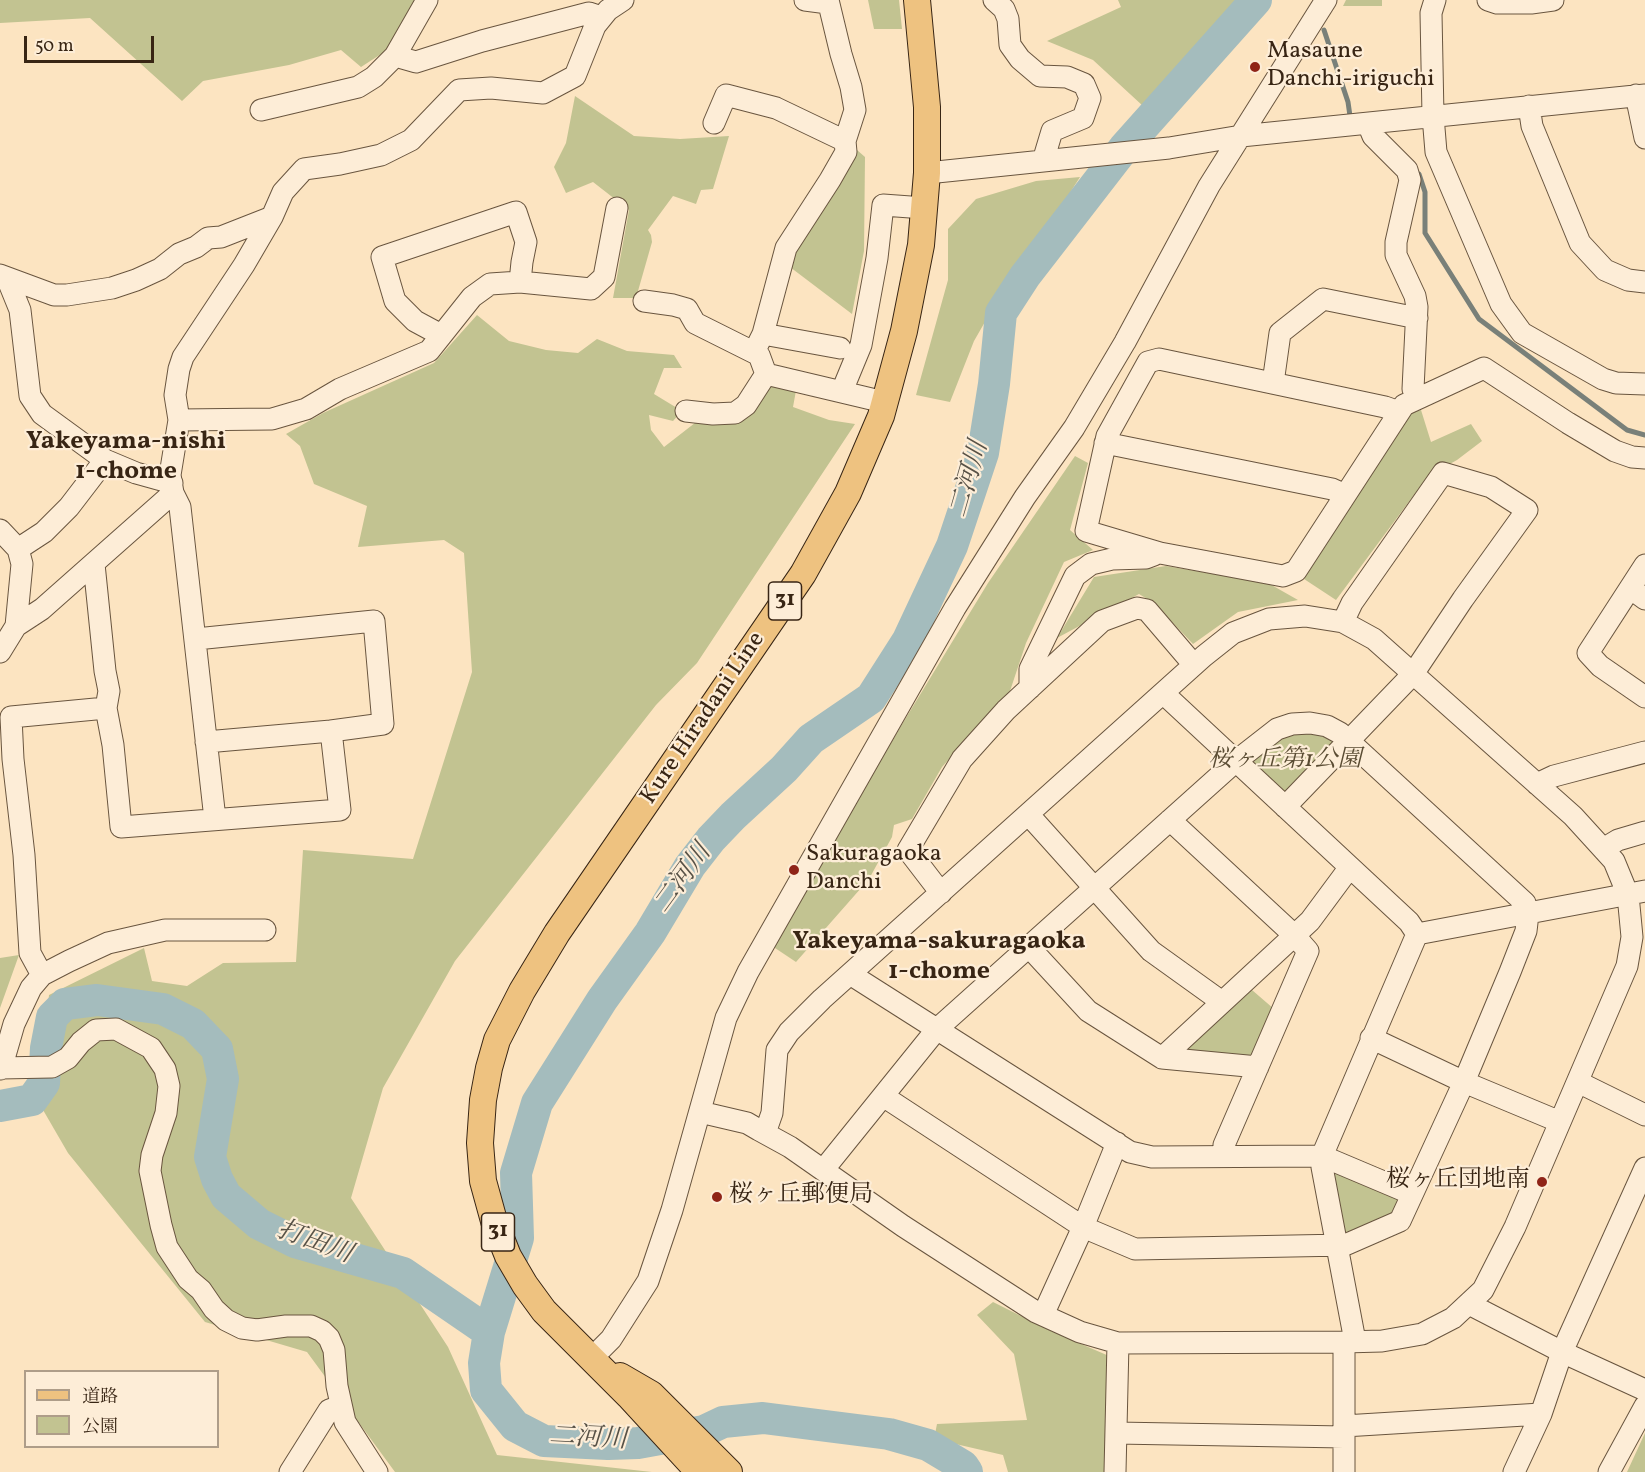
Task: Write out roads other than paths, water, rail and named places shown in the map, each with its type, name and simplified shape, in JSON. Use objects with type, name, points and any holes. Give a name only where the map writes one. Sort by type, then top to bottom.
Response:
[{"type":"main road","name":"Kure Hiradani Line","points":[[729,1472],[640,1395],[592,1358],[544,1311],[525,1285],[508,1256],[494,1221],[483,1181],[480,1143],[483,1100],[497,1040],[522,991],[557,933],[804,574],[848,493],[880,416],[907,320],[921,245],[927,173],[927,107],[917,0]]},
{"type":"main road","name":"Kure Hiradani Line","points":[[640,1395],[699,1472]]},
{"type":"street","points":[[261,110],[358,87],[374,77],[395,56],[427,0]]},
{"type":"street","points":[[215,819],[180,507],[170,475],[179,420],[175,395],[183,357],[244,266],[272,217],[283,192],[304,169],[381,155],[411,140],[459,90],[491,88],[543,93],[575,76],[595,26],[608,10],[623,0]]},
{"type":"street","points":[[766,374],[759,354],[759,343],[786,248],[846,152],[845,141],[855,110],[828,2],[805,0]]},
{"type":"street","points":[[994,0],[1004,9],[1008,18],[1010,45],[1020,59],[1040,76],[1067,77],[1084,84],[1090,98],[1083,118],[1052,131],[1043,161]]},
{"type":"street","points":[[592,1358],[611,1339],[648,1281],[672,1210],[726,1018],[747,972],[955,608],[1025,497],[1074,428],[1125,342],[1209,186],[1326,0]]},
{"type":"street","points":[[1435,0],[1431,13],[1436,152],[1501,304],[1522,333],[1603,379],[1616,383],[1645,384]]},
{"type":"street","points":[[1488,0],[1497,3],[1531,3],[1552,0]]},
{"type":"street","points":[[395,56],[416,62],[482,41],[589,13],[601,17]]},
{"type":"street","points":[[714,123],[726,95],[776,108],[845,141]]},
{"type":"street","points":[[927,173],[1169,148],[1241,136],[1641,95],[1645,138]]},
{"type":"street","points":[[1529,106],[1532,126],[1580,243],[1605,270],[1628,280],[1645,282]]},
{"type":"street","points":[[1360,124],[1407,170],[1410,180],[1396,242],[1396,255],[1418,307],[1413,389],[1418,398]]},
{"type":"street","points":[[842,390],[861,345],[877,258],[883,205],[924,208]]},
{"type":"street","points":[[179,420],[272,419],[306,409],[340,389],[429,351],[472,297],[490,284],[520,282],[591,289],[604,277],[617,208]]},
{"type":"street","points":[[441,335],[415,321],[395,301],[382,257],[516,212],[526,242],[520,282]]},
{"type":"street","points":[[4,276],[54,295],[67,296],[112,288],[160,269],[179,254],[196,247],[208,238],[221,237],[272,217]]},
{"type":"street","points":[[4,276],[20,310],[30,396],[42,414],[105,460],[173,488]]},
{"type":"street","points":[[1274,383],[1280,333],[1323,299],[1417,318]]},
{"type":"street","points":[[644,301],[687,309],[695,323],[707,331],[759,343],[840,348]]},
{"type":"street","points":[[1399,412],[1385,407],[1159,359],[1148,362],[1107,436],[1086,531],[1160,553],[1283,576],[1296,571],[1404,405],[1484,368],[1615,451],[1632,457],[1645,458]]},
{"type":"street","points":[[766,374],[842,390],[884,402]]},
{"type":"street","points":[[686,411],[713,414],[735,413],[746,405],[766,374]]},
{"type":"street","points":[[1105,443],[1332,489],[1345,495]]},
{"type":"street","points":[[18,549],[44,532],[69,507],[105,460]]},
{"type":"street","points":[[1286,807],[1413,674],[1527,510],[1491,487],[1443,473],[1352,603],[1343,622]]},
{"type":"street","points":[[16,626],[42,609],[94,564],[173,488]]},
{"type":"street","points":[[0,530],[18,549],[22,564],[16,626],[0,652]]},
{"type":"street","points":[[1030,688],[1029,669],[1076,576],[1091,564],[1112,559],[1146,558],[1160,553]]},
{"type":"street","points":[[94,564],[109,691],[106,708],[113,745],[121,826],[340,810],[331,731]]},
{"type":"street","points":[[1645,565],[1637,593],[1588,653],[1600,666],[1645,697]]},
{"type":"street","points":[[941,893],[908,850],[962,759],[1006,710],[1102,621],[1137,608],[1147,610],[1194,665]]},
{"type":"street","points":[[700,1112],[747,1123],[790,1147],[903,1226],[1043,1315],[1080,1332],[1119,1343],[1350,1342],[1382,1341],[1422,1334],[1453,1317],[1483,1290],[1515,1227],[1627,966],[1637,893],[1614,861],[1573,816],[1374,639],[1343,622],[1305,616],[1269,619],[1233,633],[1194,665],[850,974],[789,1032],[777,1050],[772,1113],[765,1133]]},
{"type":"street","points":[[196,639],[374,621],[383,724],[206,742]]},
{"type":"street","points":[[1163,693],[1409,922],[1417,934]]},
{"type":"street","points":[[42,975],[30,953],[24,855],[11,717],[106,708]]},
{"type":"street","points":[[824,1169],[937,1029],[1236,761],[1277,729],[1292,724],[1310,723],[1327,726],[1340,733],[1525,903],[1528,914],[1526,931],[1464,1082],[1400,1221],[1345,1245],[1135,1249],[1083,1227],[883,1096]]},
{"type":"street","points":[[1537,784],[1554,776],[1645,752]]},
{"type":"street","points":[[1028,814],[1151,951],[1222,1002]]},
{"type":"street","points":[[1170,820],[1294,935],[1308,951],[1224,1145],[1224,1156]]},
{"type":"street","points":[[1603,849],[1618,840],[1645,832]]},
{"type":"street","points":[[1162,1058],[1310,921],[1350,867]]},
{"type":"street","points":[[1417,934],[1637,893]]},
{"type":"street","points":[[265,930],[165,930],[108,943],[42,975],[31,988],[14,1024],[1,1068],[45,1068],[69,1058],[81,1042],[96,1030],[116,1029],[152,1048],[165,1069],[169,1086],[166,1113],[152,1155],[150,1171],[160,1225],[167,1247],[188,1279],[201,1290],[214,1309],[226,1320],[242,1328],[257,1330],[286,1326],[311,1326],[322,1331],[329,1338],[334,1350],[340,1406],[345,1422],[377,1472]]},
{"type":"street","points":[[1344,1472],[1344,1431],[1350,1342],[1322,1156],[1417,934]]},
{"type":"street","points":[[1029,947],[1088,1011],[1162,1058],[1258,1067]]},
{"type":"street","points":[[850,974],[1130,1152],[1152,1157],[1322,1156],[1412,1194]]},
{"type":"street","points":[[1371,1038],[1464,1082],[1560,1122]]},
{"type":"street","points":[[1578,1082],[1645,1115]]},
{"type":"street","points":[[1043,1315],[1083,1227],[1117,1143]]},
{"type":"street","points":[[1514,1472],[1541,1414],[1562,1352],[1645,1168]]},
{"type":"street","points":[[1469,1304],[1562,1352],[1645,1390]]},
{"type":"street","points":[[1115,1472],[1119,1343]]},
{"type":"street","points":[[290,1472],[329,1410],[340,1406]]},
{"type":"street","points":[[1609,1472],[1645,1406]]},
{"type":"street","points":[[1116,1433],[1344,1431],[1541,1414]]},
{"type":"waterway","name":"二河川","points":[[967,1472],[963,1466],[928,1445],[889,1434],[763,1418],[723,1422],[704,1431],[638,1443],[608,1444],[544,1441],[515,1426],[486,1390],[484,1363],[489,1332],[518,1238],[516,1173],[537,1103],[602,1000],[650,933],[690,866],[711,839],[784,769],[811,739],[871,698],[908,640],[952,546],[983,453],[994,384],[1001,313],[1025,276],[1124,148],[1256,0]]},
{"type":"waterway","points":[[1324,30],[1348,102],[1350,116],[1353,119]]},
{"type":"waterway","points":[[1419,174],[1425,192],[1425,233],[1479,319],[1627,430],[1645,435]]},
{"type":"waterway","name":"打田川","points":[[0,1106],[32,1100],[44,1083],[46,1048],[52,1017],[65,1004],[97,1000],[163,1009],[193,1024],[217,1049],[223,1079],[210,1157],[217,1179],[226,1196],[259,1224],[295,1242],[403,1273],[489,1332]]},
{"type":"place","name":"Masaune Danchi-iriguchi","points":[[1255,67]]},
{"type":"place","name":"Sakuragaoka Danchi","points":[[794,870]]},
{"type":"place","name":"桜ヶ丘団地南","points":[[1542,1182]]},
{"type":"place","name":"桜ヶ丘郵便局","points":[[717,1197]]},
{"type":"district","name":"Yakeyama-nishi 1-chome","points":[[126,458]]},
{"type":"district","name":"Yakeyama-sakuragaoka 1-chome","points":[[939,958]]},
{"type":"park label","name":"桜ヶ丘第1公園","points":[[1285,762]]}]
